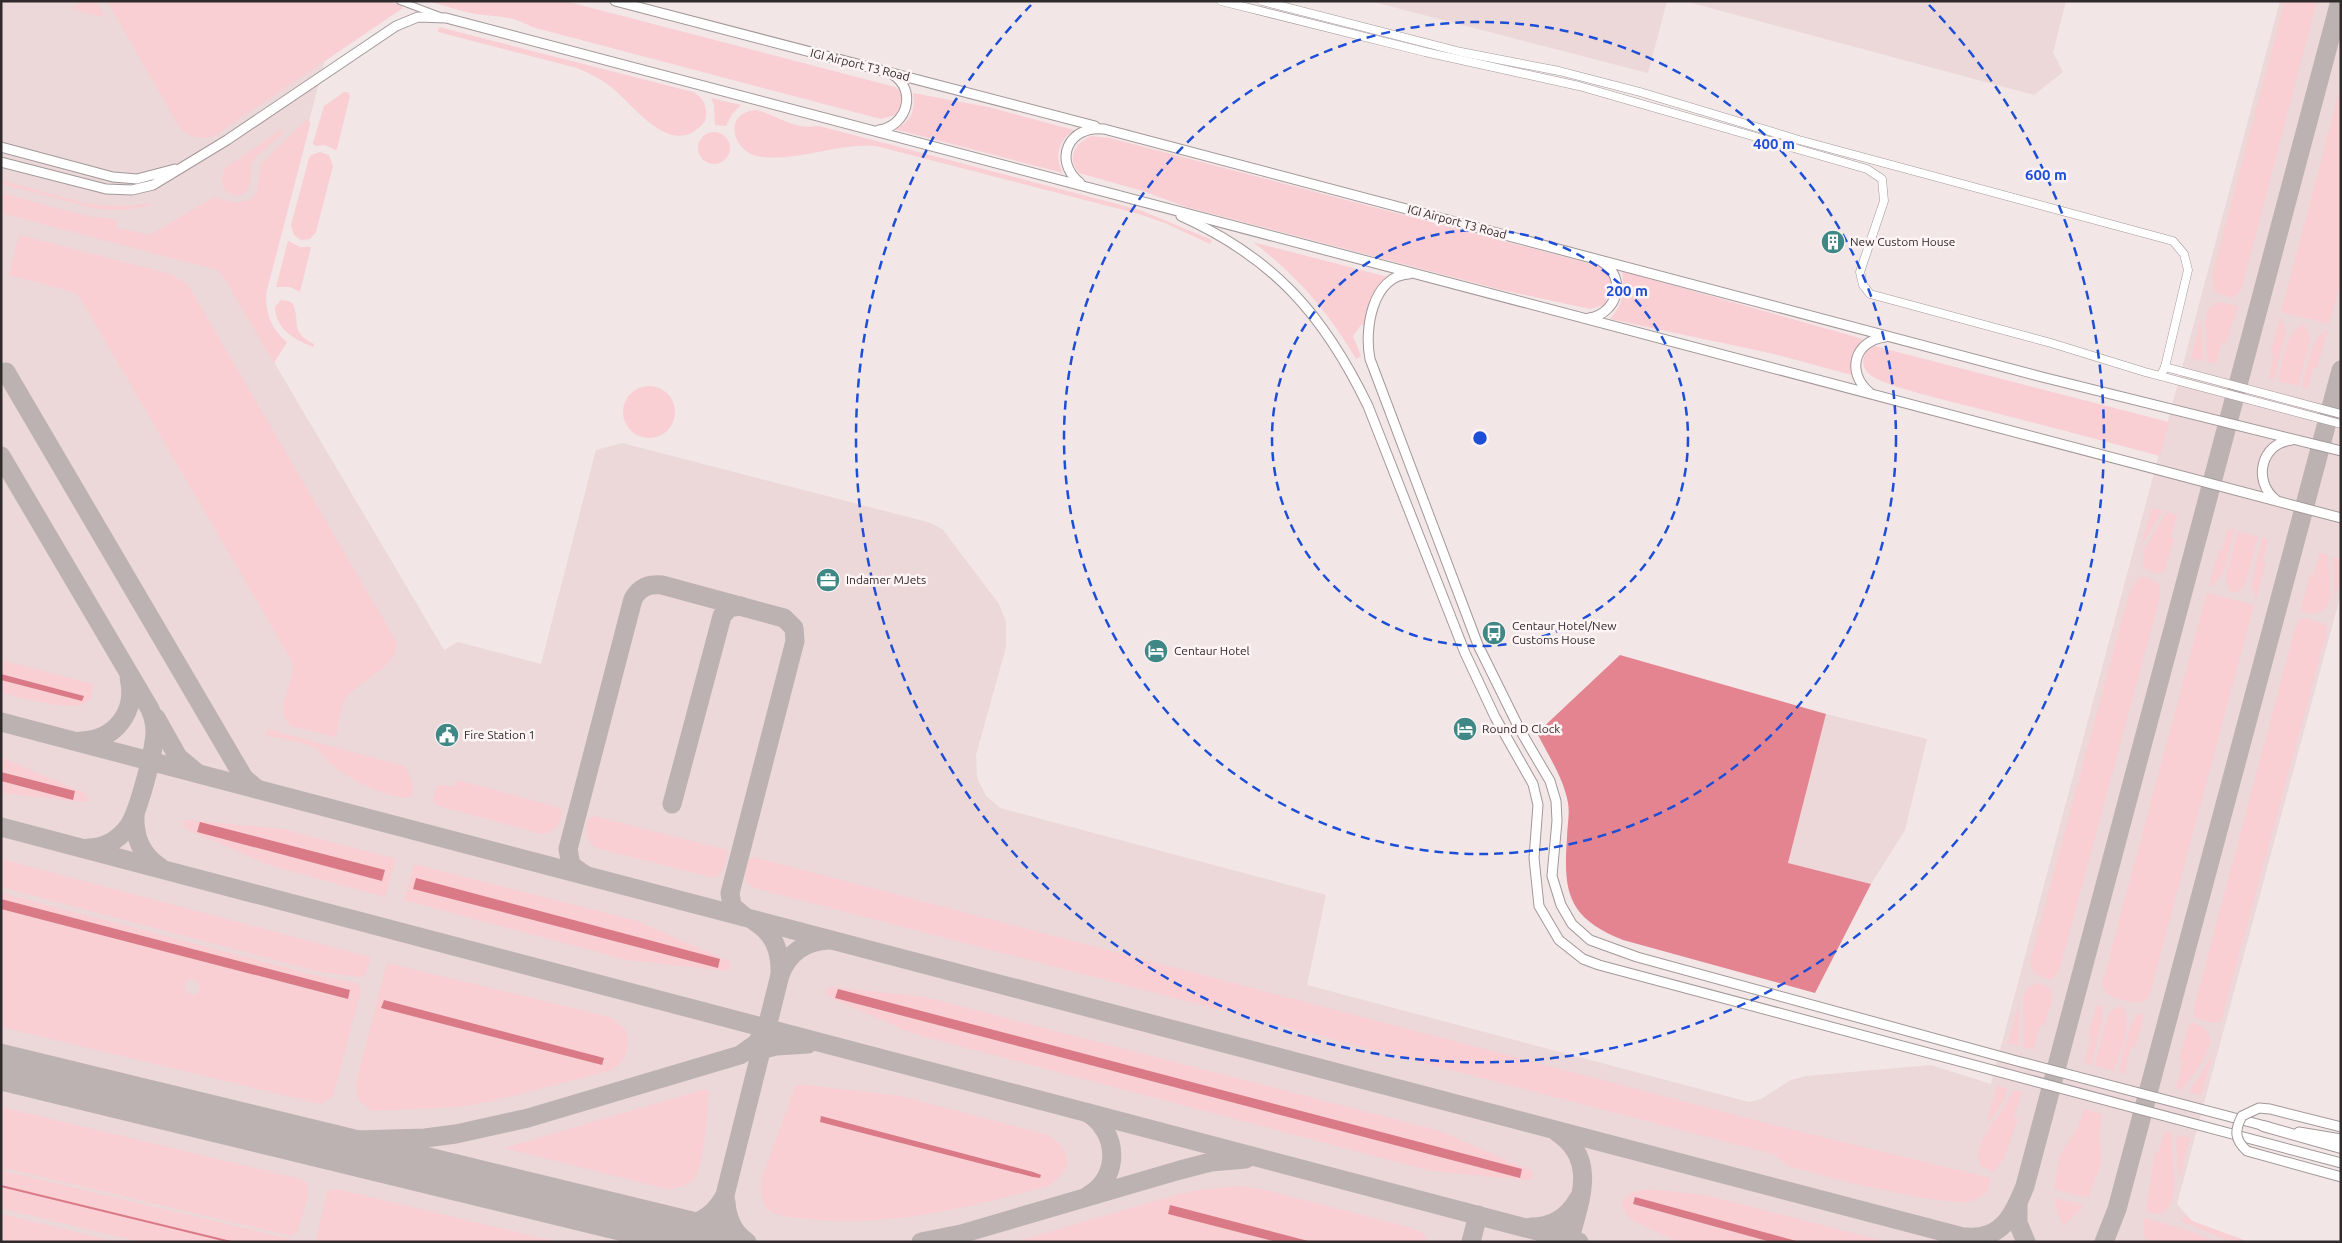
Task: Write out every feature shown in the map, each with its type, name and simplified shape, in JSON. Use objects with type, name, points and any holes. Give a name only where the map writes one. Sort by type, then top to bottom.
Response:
[{"type":"highway","points":[[2264,1126],[2341,1148]]},
{"type":"main road","name":"IGI Airport T3 Road","points":[[616,1],[2042,377],[2341,451]]},
{"type":"main road","points":[[1,162],[97,187],[124,190],[153,185],[190,164],[396,26],[418,18],[446,18],[2341,518]]},
{"type":"main road","points":[[870,129],[881,130],[891,127],[902,117],[907,102],[906,92],[902,83],[895,75],[886,71]]},
{"type":"main road","points":[[1089,187],[1073,177],[1068,169],[1067,150],[1070,141],[1085,130],[1104,129]]},
{"type":"main road","points":[[1,147],[126,179],[150,177],[190,164]]},
{"type":"main road","points":[[1155,205],[1209,229],[1237,245],[1260,263],[1285,283],[1308,308],[1340,352],[1368,406],[1465,653],[1496,717],[1533,784],[1538,804],[1534,858],[1536,893],[1545,920],[1559,940],[1572,951],[1583,959],[1640,976],[2341,1163]]},
{"type":"main road","points":[[1580,317],[1591,318],[1601,315],[1609,309],[1615,300],[1617,285],[1612,271],[1605,263],[1596,259]]},
{"type":"main road","points":[[1417,274],[1406,274],[1393,278],[1382,290],[1374,307],[1368,340],[1370,359],[1478,646],[1520,730],[1550,781],[1556,801],[1557,821],[1552,876],[1561,905],[1572,924],[1580,933],[1590,940],[1636,957],[2036,1066],[2264,1126],[2341,1139]]},
{"type":"main road","points":[[1879,396],[1870,393],[1857,378],[1855,369],[1857,357],[1866,343],[1875,339],[1894,338]]},
{"type":"main road","points":[[2278,501],[2270,495],[2262,482],[2264,461],[2268,452],[2278,444],[2297,440]]},
{"type":"main road","points":[[2341,1127],[2259,1108],[2242,1116],[2236,1132],[2240,1145],[2247,1151],[2341,1177]]},
{"type":"street","points":[[400,1],[446,18]]},
{"type":"street","points":[[1221,1],[1425,52],[1579,86],[1867,169],[1882,179],[1884,191],[1884,201],[1860,272],[1863,285],[1870,294],[2341,424]]},
{"type":"street","points":[[1262,1],[1462,52],[1559,71],[1640,92],[1799,140],[2173,241],[2184,254],[2188,270],[2165,366],[2161,375]]},
{"type":"street","points":[[2165,366],[2341,414]]},
{"type":"shaded area","points":[[1,1],[340,1],[255,330],[444,650],[458,642],[541,664],[596,450],[622,443],[931,523],[943,530],[999,604],[1006,622],[1006,647],[976,755],[977,778],[986,796],[1000,808],[1326,895],[1307,985],[1749,1102],[1761,1099],[1791,1080],[1806,1076],[1931,1065],[1991,1084],[2280,1],[2341,1],[2341,593],[2177,1204],[2192,1221],[2249,1242],[1,1242]]},
{"type":"shaded area","points":[[79,1],[96,1],[105,18],[73,9]]},
{"type":"shaded area","points":[[107,1],[387,1],[401,5],[403,8],[214,136],[200,138],[188,134],[180,128]]},
{"type":"shaded area","points":[[427,1],[565,1],[895,87],[901,92],[904,103],[898,114],[881,119],[532,27],[510,18],[476,14]]},
{"type":"shaded area","points":[[1370,1],[1667,1],[1648,73]]},
{"type":"shaded area","points":[[1684,1],[2066,1],[2053,53],[2063,72],[2034,95]]},
{"type":"shaded area","points":[[2285,1],[2317,1],[2241,291],[2232,298],[2217,293],[2214,290],[2213,272]]},
{"type":"shaded area","points":[[439,27],[693,92],[705,104],[705,121],[693,132],[680,136],[668,134],[655,127],[607,84],[586,72],[577,68],[438,32]]},
{"type":"shaded area","points":[[2341,86],[2341,281],[2329,324],[2281,312]]},
{"type":"shaded area","points":[[344,92],[348,92],[350,96],[337,149],[335,150],[325,145],[315,146],[313,143],[324,106]]},
{"type":"shaded area","points":[[913,93],[988,107],[1074,130],[1064,139],[1059,149],[1060,167],[1063,173],[894,129],[905,123],[911,115],[914,105]]},
{"type":"shaded area","points":[[711,98],[741,105],[732,114],[726,126],[715,125],[714,105]]},
{"type":"shaded area","points":[[757,110],[794,125],[819,126],[1140,210],[1212,240],[1210,244],[1167,224],[1139,214],[876,146],[847,147],[776,158],[751,154],[737,141],[735,124],[739,117],[746,112]]},
{"type":"shaded area","points":[[306,120],[310,122],[310,125],[266,294],[270,321],[287,342],[274,363],[223,276],[217,270],[1,213],[1,193],[82,215],[117,220],[117,228],[150,235],[214,197],[234,203],[250,200],[257,192],[261,164]]},
{"type":"shaded area","points":[[282,129],[284,132],[253,160],[248,190],[238,196],[226,192],[221,179],[225,168]]},
{"type":"shaded area","points":[[714,132],[725,137],[730,148],[725,159],[714,164],[703,159],[698,148],[703,137]]},
{"type":"shaded area","points":[[1091,136],[1110,138],[1599,266],[1608,274],[1613,289],[1612,295],[1605,305],[1590,309],[1502,290],[1186,207],[1143,191],[1079,173],[1073,162],[1074,152],[1085,139]]},
{"type":"shaded area","points":[[320,152],[329,155],[333,166],[316,232],[310,239],[301,240],[294,235],[291,225],[309,158],[311,155]]},
{"type":"shaded area","points":[[1,180],[94,204],[131,206],[150,203],[150,206],[123,210],[97,209],[1,184]]},
{"type":"shaded area","points":[[19,235],[171,274],[188,285],[396,641],[396,650],[392,658],[346,698],[336,737],[291,726],[286,720],[284,705],[293,671],[293,663],[79,296],[73,292],[9,275]]},
{"type":"shaded area","points":[[288,241],[300,247],[311,247],[300,292],[290,287],[276,287]]},
{"type":"shaded area","points":[[1253,242],[1388,277],[1374,292],[1366,325],[1361,325],[1353,336],[1361,356],[1356,359],[1323,310],[1298,281]]},
{"type":"shaded area","points":[[1622,271],[1863,339],[1854,351],[1855,376],[1774,354],[1610,319],[1621,302]]},
{"type":"shaded area","points":[[281,300],[289,301],[293,304],[298,331],[306,340],[314,344],[314,347],[294,338],[283,328],[276,315],[275,307]]},
{"type":"shaded area","points":[[2219,302],[2238,306],[2226,343],[2222,342],[2216,364],[2207,362],[2205,322],[2209,308]]},
{"type":"shaded area","points":[[2280,317],[2286,331],[2274,380],[2268,378],[2274,356],[2270,354]]},
{"type":"shaded area","points":[[2201,319],[2203,361],[2191,358]]},
{"type":"shaded area","points":[[2304,325],[2309,332],[2310,340],[2298,386],[2278,381],[2289,340],[2298,328]]},
{"type":"shaded area","points":[[2328,329],[2317,368],[2313,368],[2308,389],[2302,387],[2307,363],[2313,347],[2322,333]]},
{"type":"shaded area","points":[[1874,346],[2169,422],[2160,456],[1897,387],[1875,378],[1864,367],[1865,355]]},
{"type":"shaded area","points":[[649,386],[663,390],[671,398],[675,412],[671,426],[663,434],[649,438],[635,434],[627,426],[623,412],[627,398],[635,390]]},
{"type":"shaded area","points":[[2152,508],[2163,511],[2141,545]]},
{"type":"shaded area","points":[[2167,512],[2177,515],[2171,537],[2174,539],[2165,570],[2160,574],[2146,569],[2143,565],[2144,549]]},
{"type":"shaded area","points":[[2228,529],[2234,530],[2227,562],[2220,577],[2209,587],[2219,550],[2222,551]]},
{"type":"shaded area","points":[[2238,531],[2258,537],[2245,585],[2239,591],[2233,593],[2227,584],[2226,576]]},
{"type":"shaded area","points":[[2262,538],[2268,539],[2263,561],[2266,562],[2256,599],[2251,586]]},
{"type":"shaded area","points":[[2320,553],[2328,555],[2330,598],[2327,606],[2322,611],[2313,613],[2300,611],[2310,575],[2314,575]]},
{"type":"shaded area","points":[[2333,557],[2341,559],[2341,576],[2335,599]]},
{"type":"shaded area","points":[[2145,577],[2160,584],[2160,597],[2059,971],[2052,979],[2047,979],[2034,973],[2030,964],[2031,958],[2130,590],[2139,578]]},
{"type":"shaded area","points":[[2207,593],[2254,605],[2149,997],[2140,1002],[2130,1002],[2108,995],[2102,985]]},
{"type":"shaded area","points":[[2302,618],[2322,623],[2327,627],[2327,631],[2221,1021],[2214,1023],[2195,1018],[2194,1008],[2295,629]]},
{"type":"shaded area","points":[[1620,655],[1826,714],[1788,863],[1871,884],[1815,993],[1623,940],[1590,923],[1580,913],[1573,901],[1568,889],[1566,874],[1568,803],[1559,776],[1537,733]]},
{"type":"shaded area","points":[[1,660],[93,684],[91,696],[86,703],[67,706],[55,705],[1,692],[1,680],[82,701],[84,696],[1,674]]},
{"type":"shaded area","points":[[1,674],[84,696],[82,701],[1,680]]},
{"type":"shaded area","points":[[1826,714],[1927,739],[1905,830],[1871,884],[1788,863]]},
{"type":"shaded area","points":[[267,729],[404,766],[412,780],[412,797],[392,796],[358,782],[338,770],[315,748],[266,735]]},
{"type":"shaded area","points":[[1,757],[89,797],[84,802],[1,793],[1,781],[72,799],[75,791],[1,772]]},
{"type":"shaded area","points":[[1,772],[75,791],[73,800],[1,781]]},
{"type":"shaded area","points":[[457,780],[557,807],[561,809],[562,814],[560,823],[555,829],[542,834],[436,805],[433,799],[437,787],[442,785],[455,787]]},
{"type":"shaded area","points":[[594,816],[727,850],[728,853],[723,870],[717,877],[710,877],[597,848],[588,839],[586,831],[589,818]]},
{"type":"shaded area","points":[[187,820],[282,829],[396,859],[385,897],[269,865],[184,828],[183,821]],"holes":[[[200,822],[385,870],[382,880],[197,832]]]},
{"type":"shaded area","points":[[200,822],[385,870],[382,881],[197,832]]},
{"type":"shaded area","points":[[753,857],[1789,1129],[1991,1178],[1987,1191],[1970,1202],[1917,1197],[1851,1183],[1788,1166],[1773,1154],[754,888],[746,879],[746,868],[749,859]]},
{"type":"shaded area","points":[[1,859],[370,957],[368,968],[362,977],[320,972],[1,887]]},
{"type":"shaded area","points":[[414,864],[637,921],[729,961],[730,968],[727,971],[627,960],[404,900]]},
{"type":"shaded area","points":[[416,878],[720,959],[718,968],[413,889]]},
{"type":"shaded area","points":[[1,893],[322,977],[357,983],[361,990],[334,1093],[330,1099],[321,1104],[1,1027],[1,909],[347,999],[350,990],[1,899]],"holes":[[[192,979],[199,983],[200,989],[197,994],[193,995],[186,992],[184,987],[187,980]]]},
{"type":"shaded area","points":[[1,899],[350,990],[348,999],[1,909]]},
{"type":"shaded area","points":[[387,963],[610,1017],[625,1029],[628,1042],[624,1057],[612,1070],[497,1100],[459,1107],[372,1111],[358,1099],[356,1083]],"holes":[[[384,1000],[604,1058],[602,1065],[382,1008]]]},
{"type":"shaded area","points":[[2039,983],[2050,988],[2053,996],[2044,1026],[2040,1026],[2033,1050],[2024,1047],[2023,997],[2028,987]]},
{"type":"shaded area","points":[[832,987],[925,997],[1440,1131],[1529,1170],[1533,1173],[1532,1178],[1527,1180],[1431,1171],[914,1034],[829,997],[825,993],[826,989]],"holes":[[[838,989],[1520,1177],[836,998]]]},
{"type":"shaded area","points":[[838,989],[1522,1169],[1520,1178],[835,998]]},
{"type":"shaded area","points":[[384,1000],[604,1058],[602,1065],[381,1008]]},
{"type":"shaded area","points":[[2098,1003],[2102,1007],[2102,1023],[2091,1065],[2084,1063],[2091,1037],[2088,1035]]},
{"type":"shaded area","points":[[2019,1004],[2019,1046],[2008,1043]]},
{"type":"shaded area","points":[[2121,1005],[2127,1018],[2127,1027],[2114,1071],[2094,1066],[2108,1016],[2112,1010]]},
{"type":"shaded area","points":[[2140,1013],[2144,1017],[2135,1048],[2131,1047],[2124,1074],[2119,1073],[2129,1032]]},
{"type":"shaded area","points":[[2193,1023],[2204,1028],[2209,1035],[2210,1044],[2201,1063],[2182,1090],[2176,1088],[2183,1061],[2179,1060],[2189,1024]]},
{"type":"shaded area","points":[[2213,1054],[2201,1095],[2189,1092]]},
{"type":"shaded area","points":[[799,1084],[901,1096],[1048,1135],[1062,1147],[1066,1154],[1066,1167],[1062,1174],[1048,1186],[988,1202],[929,1214],[900,1218],[840,1221],[782,1216],[772,1212],[763,1202],[761,1194],[762,1177],[795,1088]],"holes":[[[822,1116],[1033,1172],[1039,1178],[820,1122]]]},
{"type":"shaded area","points":[[1997,1085],[2008,1089],[2003,1102],[1986,1126]]},
{"type":"shaded area","points":[[707,1090],[709,1093],[701,1162],[695,1177],[689,1183],[679,1187],[667,1189],[504,1148]]},
{"type":"shaded area","points":[[2013,1090],[2022,1092],[2014,1118],[2018,1119],[2004,1158],[1994,1172],[1981,1166],[1978,1157],[1980,1148]]},
{"type":"shaded area","points":[[1,1107],[301,1179],[307,1183],[308,1196],[297,1233],[291,1236],[5,1168],[4,1171],[290,1239],[292,1242],[140,1242],[1,1208]]},
{"type":"shaded area","points":[[2084,1109],[2102,1114],[2100,1131],[2101,1164],[2088,1198],[2054,1189],[2060,1155],[2078,1127]]},
{"type":"shaded area","points":[[821,1116],[1041,1175],[1040,1178],[1033,1177],[820,1122]]},
{"type":"shaded area","points":[[2164,1131],[2173,1134],[2174,1191],[2172,1201],[2167,1209],[2159,1214],[2146,1211],[2155,1152],[2159,1153]]},
{"type":"shaded area","points":[[2178,1135],[2190,1138],[2179,1179],[2176,1144]]},
{"type":"shaded area","points":[[1240,1186],[1261,1189],[1412,1228],[1422,1233],[1429,1242],[1312,1242],[1170,1205],[1168,1214],[1277,1242],[1014,1242],[1176,1195],[1199,1190]]},
{"type":"shaded area","points":[[335,1189],[558,1242],[316,1242],[326,1195],[330,1190]]},
{"type":"shaded area","points":[[1648,1189],[1705,1195],[1887,1242],[1800,1242],[1635,1197],[1633,1205],[1771,1242],[1678,1242],[1630,1219],[1623,1207],[1622,1202],[1627,1196],[1637,1191]]},
{"type":"shaded area","points":[[1635,1197],[1800,1242],[1771,1242],[1633,1204]]},
{"type":"shaded area","points":[[2055,1198],[2084,1205],[2064,1226],[2057,1213]]},
{"type":"shaded area","points":[[1170,1205],[1312,1242],[1277,1242],[1168,1214]]},
{"type":"shaded area","points":[[1,1214],[117,1242],[11,1242],[1,1239]]},
{"type":"shaded area","points":[[2187,1216],[2192,1221],[2249,1242],[2230,1242],[2180,1220]]},
{"type":"shaded area","points":[[2144,1218],[2193,1232],[2215,1242],[2147,1242],[2144,1235]]},
{"type":"waterway","points":[[1,1186],[231,1242]]},
{"type":"taxiway","points":[[1967,1237],[1979,1237],[1998,1230],[2011,1215],[2025,1186],[2340,1]]},
{"type":"taxiway","points":[[2104,1242],[2117,1209],[2341,370]]},
{"type":"taxiway","points":[[6,372],[244,778],[257,789]]},
{"type":"taxiway","points":[[1,456],[150,709],[154,720],[155,731],[152,752],[141,796],[132,820],[124,832],[115,839],[100,847],[88,848]]},
{"type":"taxiway","points":[[585,875],[571,865],[568,849],[633,599],[645,587],[662,585],[784,618],[794,628],[795,641],[730,893],[732,906],[744,916]]},
{"type":"taxiway","points":[[672,804],[722,616],[729,608],[741,606]]},
{"type":"taxiway","points":[[81,741],[104,735],[114,729],[121,721],[127,712],[130,702],[129,678]]},
{"type":"taxiway","points":[[156,718],[178,757],[196,772]]},
{"type":"taxiway","points":[[1,722],[1982,1242]]},
{"type":"taxiway","points":[[135,815],[137,838],[140,845],[148,857],[160,867]]},
{"type":"taxiway","points":[[1,827],[1579,1242]]},
{"type":"taxiway","points":[[754,921],[767,931],[775,944],[779,958],[780,975]]},
{"type":"taxiway","points":[[716,1242],[726,1191],[780,975],[788,960],[799,950],[813,943],[829,940]]},
{"type":"taxiway","points":[[261,1130],[355,1140],[425,1138],[456,1134],[528,1118],[740,1055],[757,1043],[766,1027]]},
{"type":"taxiway","points":[[751,1052],[776,1046],[808,1044]]},
{"type":"taxiway","points":[[1088,1113],[1098,1121],[1105,1131],[1110,1142],[1112,1154],[1111,1166],[1107,1177],[1089,1195]]},
{"type":"taxiway","points":[[1557,1132],[1570,1143],[1578,1155],[1582,1169],[1581,1197],[1569,1242]]},
{"type":"taxiway","points":[[921,1242],[961,1234],[1211,1162],[1246,1159]]},
{"type":"taxiway","points":[[662,1227],[681,1227],[698,1222],[713,1212],[724,1197]]},
{"type":"taxiway","points":[[1531,1227],[1539,1227],[1559,1220],[1578,1199]]},
{"type":"taxiway","points":[[726,1202],[732,1225],[747,1242]]},
{"type":"taxiway","points":[[2018,1205],[2018,1223],[2026,1242]]},
{"type":"taxiway","points":[[1471,1242],[1478,1215]]},
{"type":"runway","points":[[1,1067],[722,1242]]},
{"type":"place","name":"New Custom House","points":[[1833,242]]},
{"type":"place","name":"Indamer MJets","points":[[828,580]]},
{"type":"place","name":"Centaur Hotel/New Customs House","points":[[1494,633]]},
{"type":"place","name":"Centaur Hotel","points":[[1156,651]]},
{"type":"place","name":"Round D Clock","points":[[1465,729]]},
{"type":"place","name":"Fire Station 1","points":[[447,735]]}]
